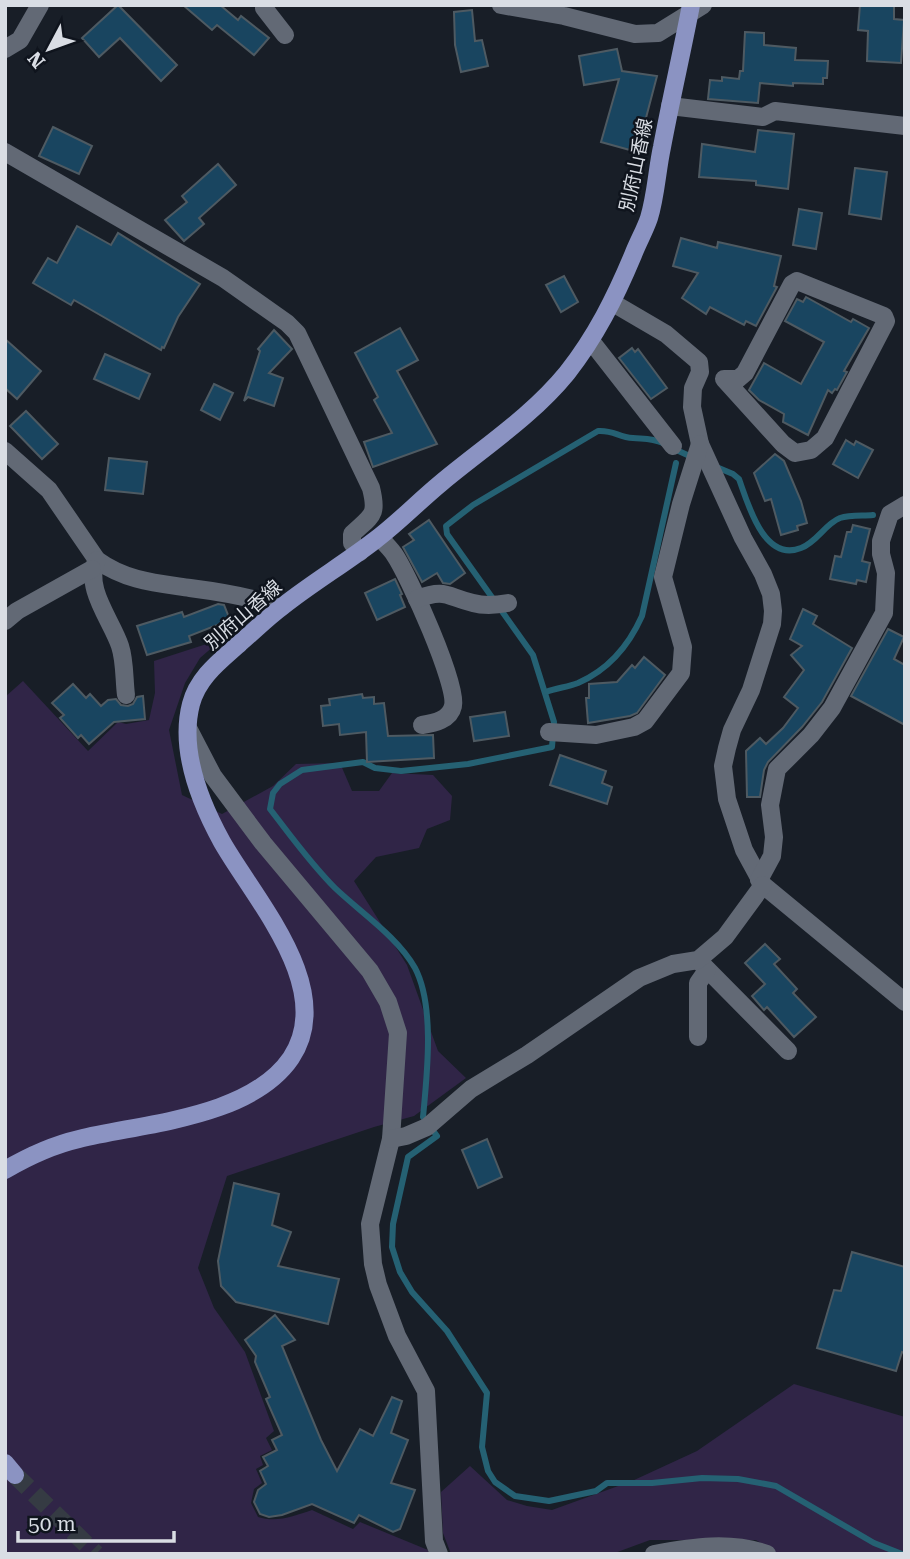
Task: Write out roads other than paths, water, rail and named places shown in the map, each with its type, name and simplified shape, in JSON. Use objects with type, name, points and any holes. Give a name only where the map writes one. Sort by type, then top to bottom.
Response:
[{"type":"main road","name":"別府山香線","points":[[5,1170],[45,1149],[75,1140],[177,1121],[241,1097],[263,1086],[281,1070],[301,1037],[305,1017],[303,992],[292,958],[260,900],[221,840],[191,771],[188,729],[191,705],[201,681],[281,607],[380,537],[439,484],[517,424],[564,376],[591,341],[613,303],[649,217],[670,106],[694,8]]},
{"type":"street","points":[[5,49],[20,40],[40,5]]},
{"type":"street","points":[[265,5],[264,8],[285,35]]},
{"type":"street","points":[[511,6],[635,34],[658,33],[694,8]]},
{"type":"street","points":[[670,106],[763,117],[775,111],[823,115],[905,126]]},
{"type":"street","points":[[5,152],[223,278],[297,333],[371,488],[375,507],[372,516],[352,534],[352,543],[360,552]]},
{"type":"street","points":[[613,303],[666,334],[724,379],[783,444],[795,453],[811,450],[825,438],[886,321],[884,316],[797,281],[792,284],[745,373],[738,379],[724,379]]},
{"type":"street","points":[[591,341],[673,446]]},
{"type":"street","points":[[699,362],[700,372],[692,388],[692,407],[700,444],[743,538],[763,574],[772,602],[772,624],[751,691],[732,730],[723,766],[727,799],[744,850],[761,882],[905,1002]]},
{"type":"street","points":[[549,732],[596,735],[634,727],[645,721],[681,673],[683,647],[663,577],[681,504],[700,444]]},
{"type":"street","points":[[5,451],[49,490],[95,565],[101,609],[114,628],[121,650],[126,695]]},
{"type":"street","points":[[698,1037],[698,983],[703,965],[761,882],[772,856],[774,837],[770,805],[777,769],[832,709],[884,613],[886,573],[881,541],[890,514],[898,506],[905,505]]},
{"type":"street","points":[[380,537],[394,555],[417,599],[453,691],[453,708],[448,715],[422,725]]},
{"type":"street","points":[[95,565],[155,584],[239,595],[281,607]]},
{"type":"street","points":[[5,621],[17,611],[95,565]]},
{"type":"street","points":[[417,599],[433,593],[452,594],[473,603],[508,603]]},
{"type":"street","points":[[188,729],[213,776],[262,844],[370,971],[388,1002],[398,1034],[391,1139],[370,1224],[373,1264],[397,1336],[426,1391],[434,1541],[439,1554]]},
{"type":"street","points":[[391,1139],[407,1136],[427,1127],[471,1089],[527,1055],[639,978],[673,964],[703,965],[788,1051]]},
{"type":"street","points":[[654,1554],[723,1545],[739,1546],[767,1554]]},
{"type":"waterway","points":[[663,443],[598,431],[473,505],[446,526],[447,534],[533,655],[554,722],[552,747],[468,764],[401,771],[375,768],[363,762],[302,770],[280,784],[273,793],[270,809],[326,879],[399,946],[415,968],[421,984],[428,1041],[423,1117],[437,1136],[408,1157],[393,1224],[392,1247],[400,1272],[412,1292],[447,1331],[487,1393],[482,1447],[488,1471],[495,1482],[515,1496],[549,1501],[596,1491],[607,1483],[738,1479],[776,1486],[874,1543],[902,1554]]},
{"type":"waterway","points":[[672,448],[694,458]]},
{"type":"waterway","points":[[546,692],[578,683],[599,671],[624,647],[637,627],[642,616],[676,463]]},
{"type":"waterway","points":[[714,466],[739,479],[760,529],[777,547],[788,550],[801,548],[840,518],[873,515]]},
{"type":"tunnel","points":[[15,1475],[96,1554]]}]
